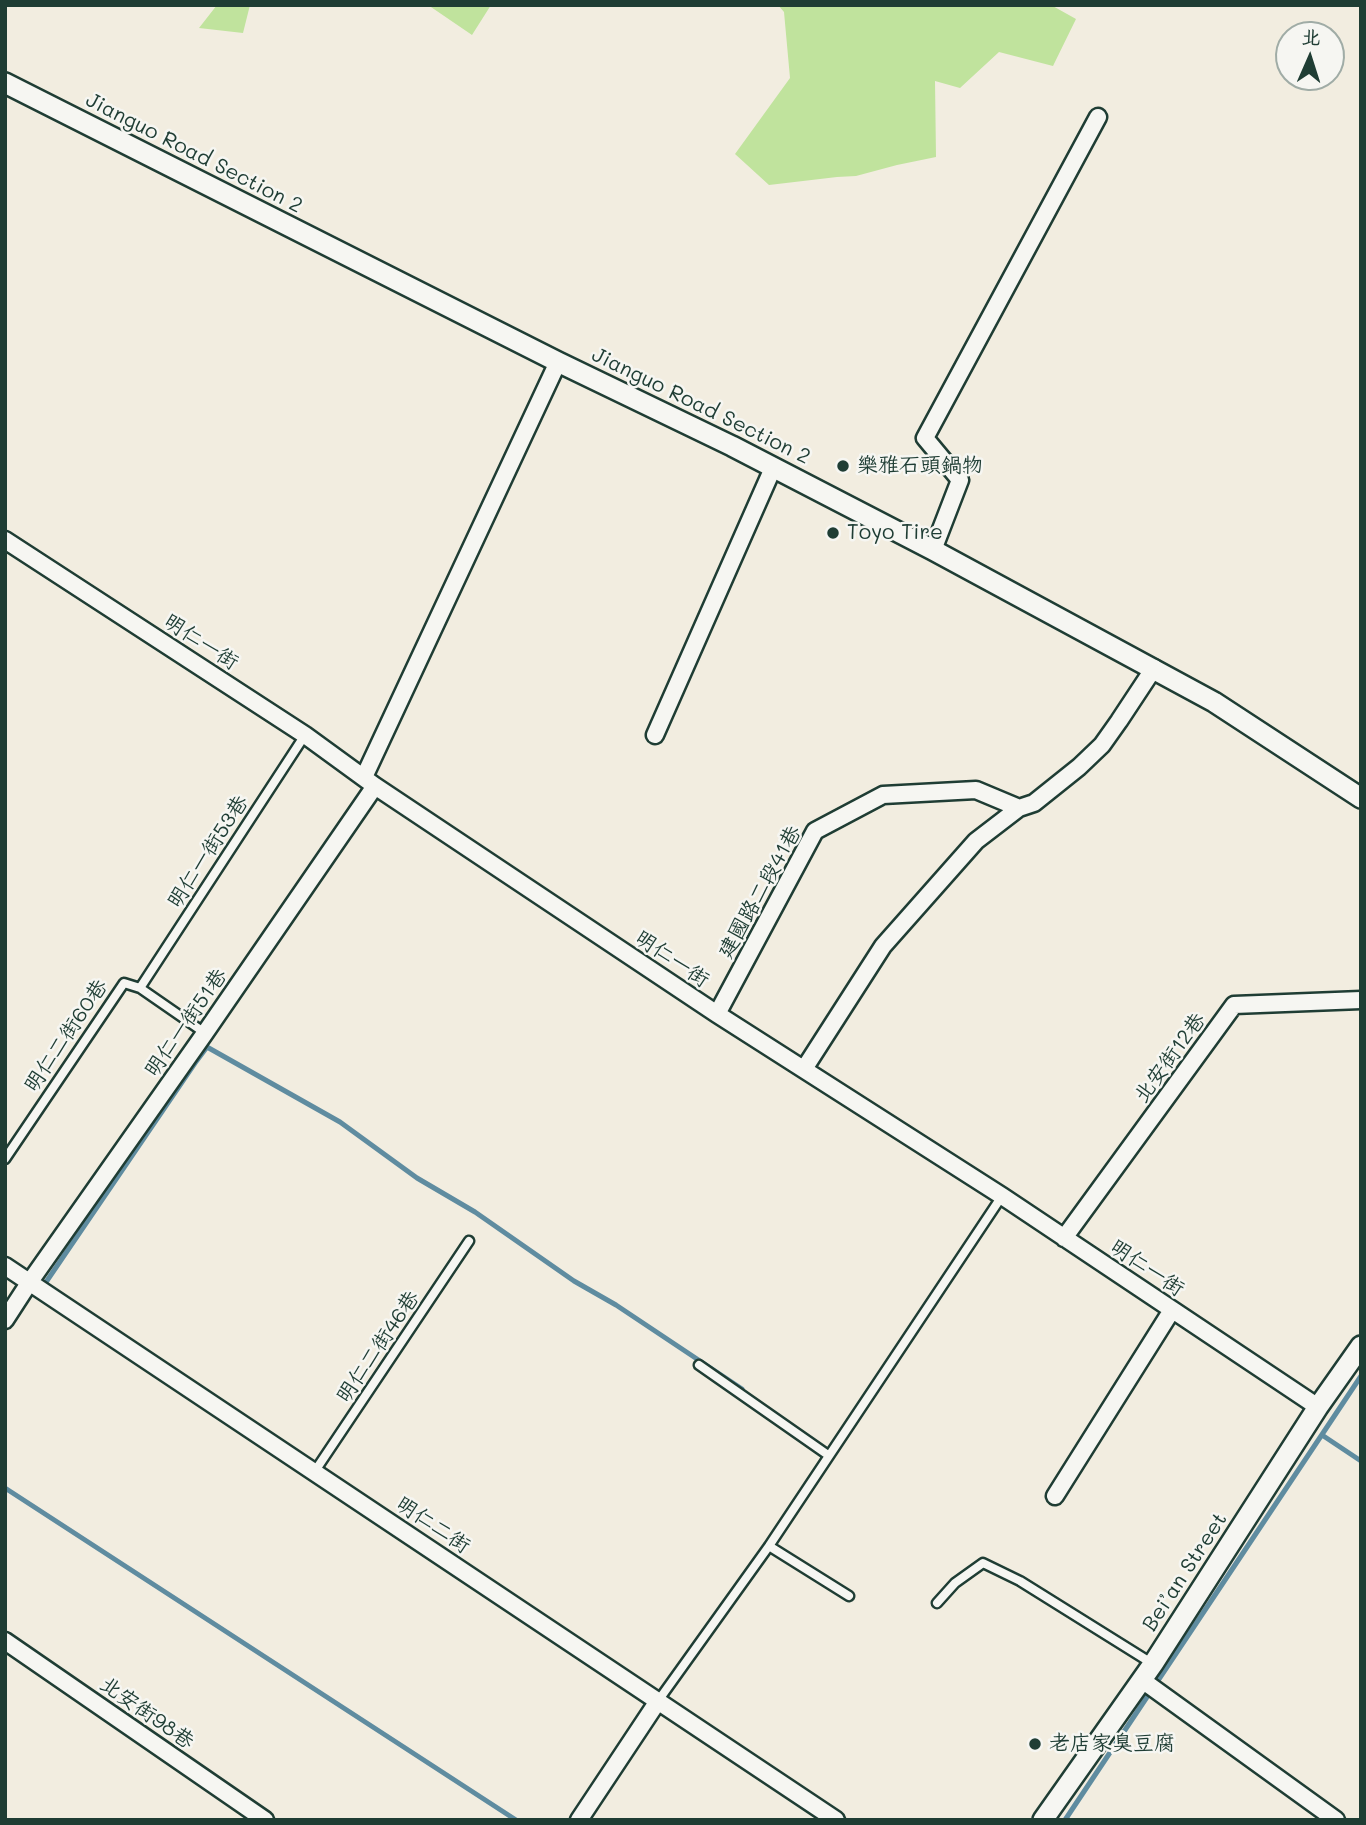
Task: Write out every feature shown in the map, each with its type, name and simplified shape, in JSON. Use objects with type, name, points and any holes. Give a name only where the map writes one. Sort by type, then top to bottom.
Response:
[{"type":"street","name":"Jianguo Road Section 2","points":[[5,83],[933,550],[1214,702],[1361,798]]},
{"type":"street","points":[[933,550],[960,480],[925,438],[1098,117]]},
{"type":"street","name":"明仁一街51巷","points":[[5,1320],[205,1033],[370,781],[558,362]]},
{"type":"street","points":[[655,735],[773,468]]},
{"type":"street","name":"明仁一街","points":[[5,540],[305,735],[717,1014],[1002,1196],[1318,1407]]},
{"type":"street","points":[[804,1069],[883,946],[976,841],[1019,808],[1034,803],[1102,745],[1154,668]]},
{"type":"street","name":"建國路二段41巷","points":[[717,1014],[815,831],[883,795],[976,790],[1019,808]]},
{"type":"street","name":"北安街12巷","points":[[1063,1238],[1234,1005],[1361,1000]]},
{"type":"street","name":"明仁二街","points":[[5,1266],[836,1820]]},
{"type":"street","points":[[1055,1496],[1172,1310]]},
{"type":"street","name":"Bei’an Street","points":[[1043,1820],[1150,1680],[1318,1407],[1361,1346]]},
{"type":"street","name":"北安街98巷","points":[[5,1641],[265,1820]]},
{"type":"street","points":[[1150,1680],[1336,1820]]},
{"type":"street","points":[[579,1820],[658,1701]]},
{"type":"lane","name":"明仁一街53巷","points":[[140,988],[305,735]]},
{"type":"lane","name":"明仁二街60巷","points":[[5,1158],[124,983],[140,988]]},
{"type":"lane","points":[[140,988],[205,1033]]},
{"type":"lane","points":[[658,1701],[769,1546],[1002,1196]]},
{"type":"lane","name":"明仁二街46巷","points":[[315,1471],[469,1241]]},
{"type":"lane","points":[[699,1365],[828,1455]]},
{"type":"lane","points":[[769,1546],[849,1596]]},
{"type":"lane","points":[[937,1603],[955,1583],[983,1563],[1020,1581],[1150,1680]]},
{"type":"green space","points":[[217,5],[250,5],[243,33],[199,28]]},
{"type":"green space","points":[[428,5],[491,5],[472,35]]},
{"type":"green space","points":[[778,5],[1051,5],[1076,19],[1053,66],[999,52],[960,88],[935,81],[936,157],[856,176],[769,185],[735,154],[790,78],[784,12]]},
{"type":"waterway","points":[[42,1288],[207,1047],[340,1122],[417,1178],[475,1212],[574,1281],[616,1305],[742,1389]]},
{"type":"waterway","points":[[1065,1820],[1361,1376]]},
{"type":"waterway","points":[[1322,1435],[1361,1461]]},
{"type":"waterway","points":[[5,1488],[516,1820]]},
{"type":"place","name":"樂雅石頭鍋物","points":[[843,466]]},
{"type":"place","name":"Toyo Tire","points":[[833,533]]},
{"type":"place","name":"老店家臭豆腐","points":[[1035,1744]]}]
